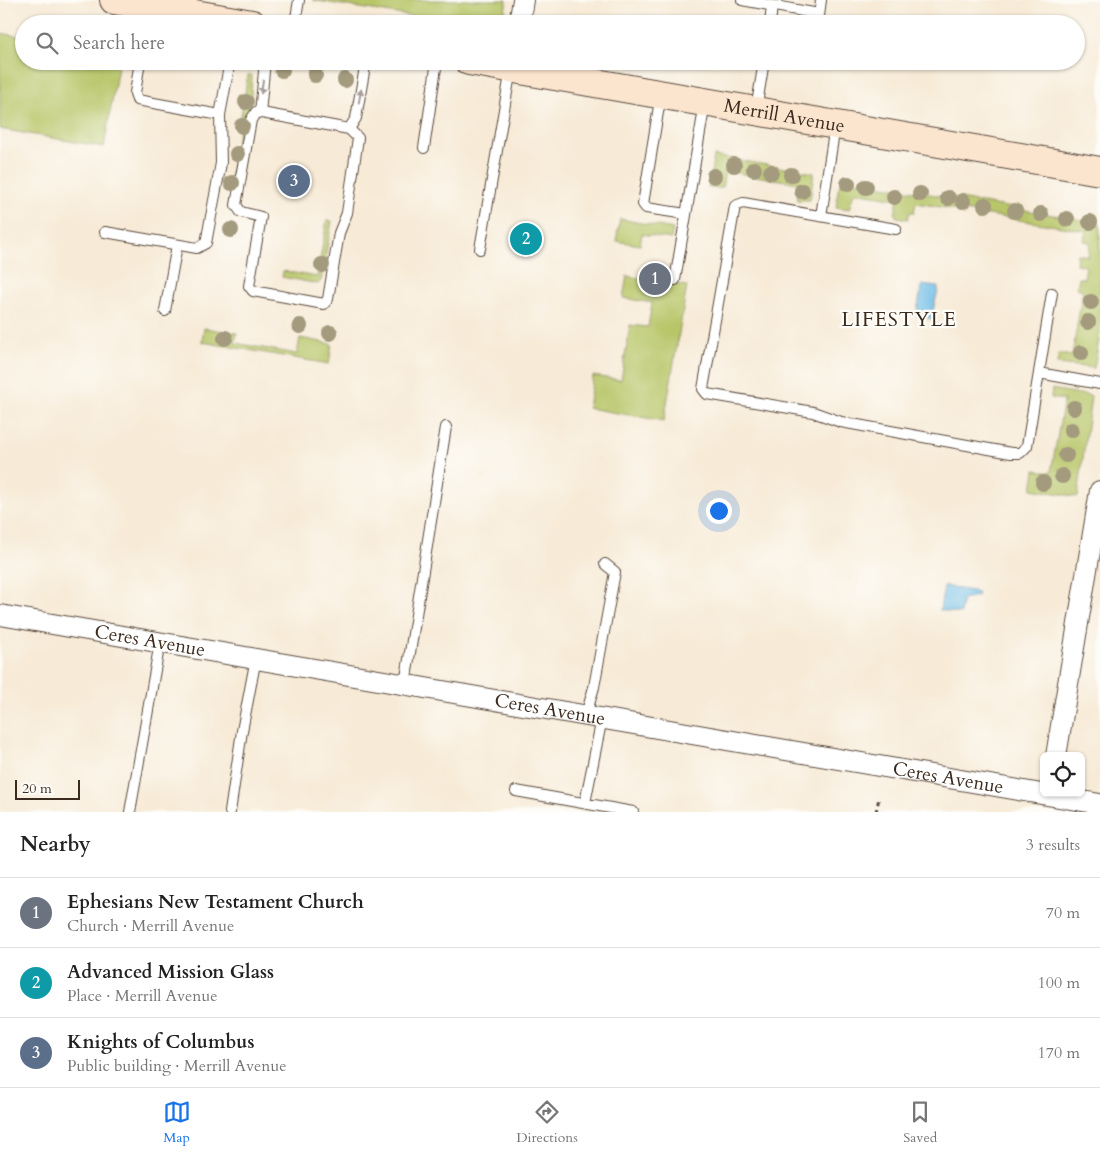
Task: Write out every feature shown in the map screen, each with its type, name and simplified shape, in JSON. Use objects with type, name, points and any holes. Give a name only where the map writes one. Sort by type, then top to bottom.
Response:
[{"type":"main road","points":[[147,6],[197,15]]},
{"type":"main road","name":"Merrill Avenue","points":[[538,70],[705,102],[1100,170]]},
{"type":"street","points":[[520,15],[523,0]]},
{"type":"street","points":[[1057,752],[1096,533],[1100,491]]},
{"type":"street","name":"Ceres Avenue","points":[[0,615],[594,717],[1048,800],[1100,804]]},
{"type":"lane","points":[[296,15],[299,0]]},
{"type":"lane","points":[[819,15],[821,0]]},
{"type":"lane","points":[[739,1],[772,6],[804,15]]},
{"type":"lane","points":[[771,15],[772,6]]},
{"type":"lane","points":[[139,70],[135,93],[137,100],[220,115]]},
{"type":"lane","points":[[105,232],[197,248],[206,243],[221,163],[220,115],[228,70]]},
{"type":"lane","points":[[260,113],[264,70]]},
{"type":"lane","points":[[349,128],[356,118],[364,70]]},
{"type":"lane","points":[[424,148],[436,70]]},
{"type":"lane","points":[[480,249],[511,70]]},
{"type":"lane","points":[[756,111],[763,70]]},
{"type":"lane","points":[[661,94],[643,204],[646,208],[686,214]]},
{"type":"lane","points":[[675,280],[705,102]]},
{"type":"lane","points":[[256,112],[260,113],[349,128],[358,138],[347,214],[339,232],[328,299],[324,304],[253,291],[249,286],[261,217],[241,212],[236,205],[251,120],[256,112]]},
{"type":"lane","points":[[821,216],[835,124]]},
{"type":"lane","points":[[896,229],[743,203],[735,206],[703,389],[708,394],[813,412],[841,422],[1010,454],[1020,453],[1027,446],[1052,293]]},
{"type":"lane","points":[[165,311],[177,245]]},
{"type":"lane","points":[[1039,373],[1100,384]]},
{"type":"lane","points":[[405,684],[446,426]]},
{"type":"lane","points":[[585,804],[594,717],[594,687],[614,572],[605,564]]},
{"type":"lane","points":[[130,812],[160,642]]},
{"type":"lane","points":[[230,812],[242,731],[256,658]]},
{"type":"lane","points":[[516,791],[634,812]]},
{"type":"path","points":[[876,812],[879,798]]},
{"type":"green space","points":[[312,0],[507,0],[504,15],[487,13],[487,15],[403,15]]},
{"type":"green space","points":[[0,33],[15,36],[15,70],[117,70],[104,147],[0,129]]},
{"type":"green space","points":[[248,75],[252,75],[251,96],[234,193],[228,192]]},
{"type":"green space","points":[[714,156],[814,173],[810,200],[797,200],[798,183],[725,171],[722,188],[708,188]]},
{"type":"green space","points":[[842,179],[1100,223],[1100,335],[1094,368],[1057,364],[1059,354],[1072,356],[1083,290],[1077,288],[1079,278],[1084,278],[1086,266],[1076,264],[1077,254],[1088,256],[1090,242],[1084,241],[1086,231],[916,203],[914,212],[910,212],[908,219],[895,215],[898,199],[854,192],[849,209],[836,207],[838,190]]},
{"type":"green space","points":[[620,219],[673,229],[671,239],[642,234],[640,245],[616,241]]},
{"type":"green space","points":[[327,220],[332,221],[321,281],[318,284],[282,277],[283,271],[317,277]]},
{"type":"green space","points":[[627,276],[687,286],[664,421],[588,408],[593,376],[621,380],[630,325],[648,327],[652,303],[623,298]]},
{"type":"green space","points":[[204,328],[237,333],[235,343],[297,354],[300,338],[332,344],[329,364],[202,342]]},
{"type":"green space","points":[[1052,389],[1091,396],[1078,497],[1032,489],[1035,470],[1051,472],[1064,400],[1051,398]]},
{"type":"water","points":[[922,285],[938,287],[931,319],[916,315]]},
{"type":"water","points":[[944,586],[978,592],[977,596],[963,599],[960,614],[940,610]]},
{"type":"place","name":"Knights of Columbus","points":[[294,181]]},
{"type":"place","name":"Advanced Mission Glass","points":[[526,239]]},
{"type":"place","name":"Ephesians New Testament Church","points":[[655,279]]},
{"type":"district","name":"LIFESTYLE","points":[[899,319]]}]
